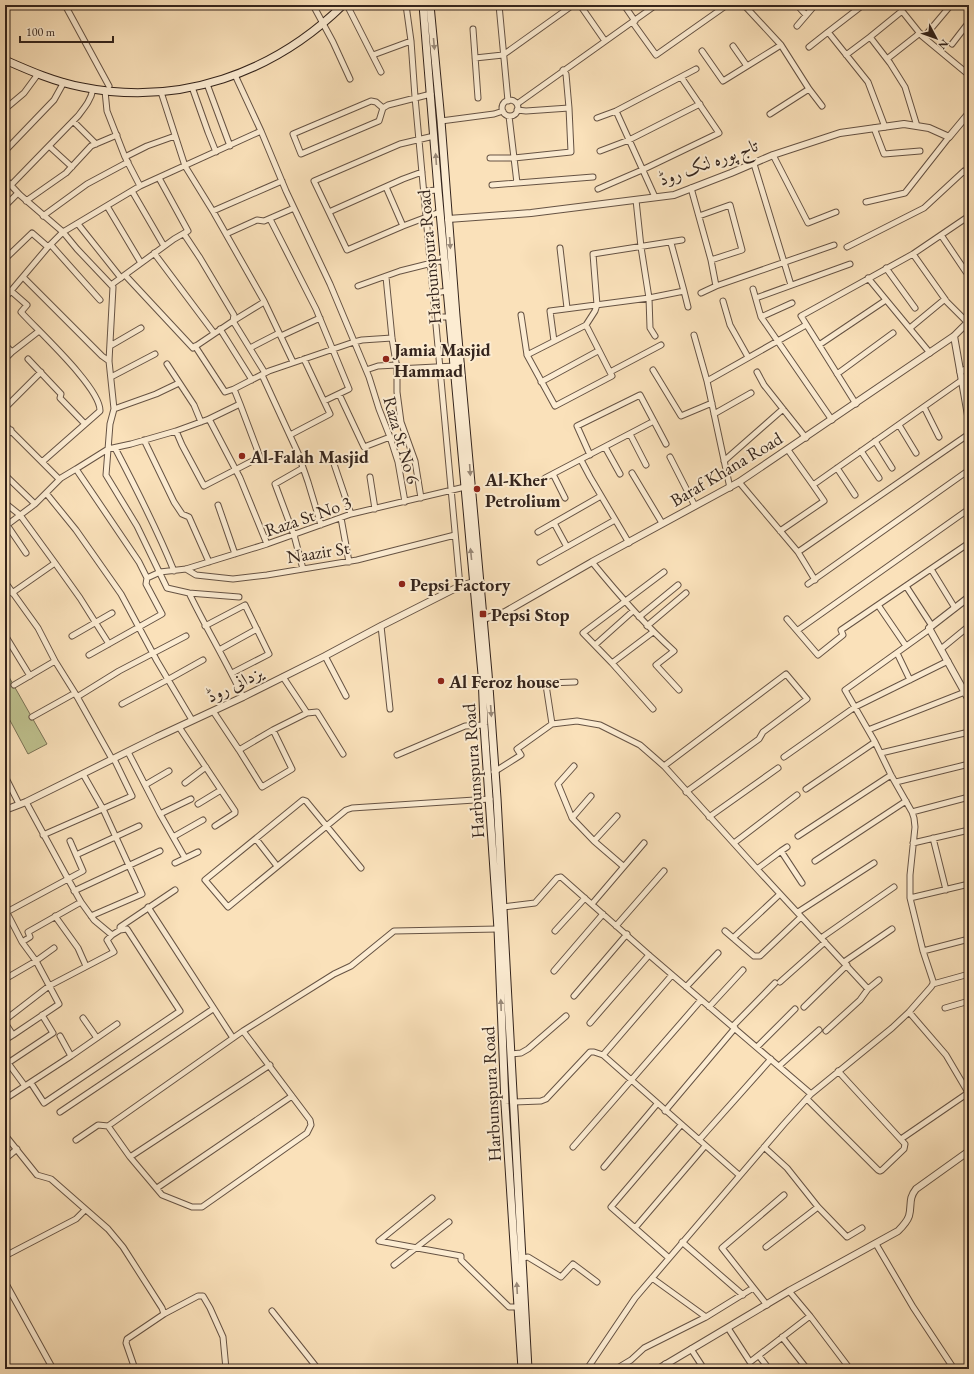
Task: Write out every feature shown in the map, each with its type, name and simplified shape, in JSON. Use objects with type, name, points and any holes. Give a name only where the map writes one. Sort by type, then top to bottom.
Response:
[{"type":"main road","points":[[5,60],[38,74],[93,89],[161,92],[192,87],[235,75],[277,55],[306,37],[323,24],[343,5]]},
{"type":"main road","name":"Harbunspura Road","points":[[423,5],[440,212],[448,260],[464,439],[465,487],[494,772],[502,907],[501,929],[509,1157],[522,1369]]},
{"type":"main road","name":"Harbunspura Road","points":[[430,5],[441,121],[448,219],[448,291],[450,317],[484,619],[484,725],[511,1054],[528,1369]]},
{"type":"main road","points":[[509,1157],[517,1156]]},
{"type":"street","points":[[66,5],[107,89],[107,111],[126,159],[140,186]]},
{"type":"street","points":[[313,5],[340,55],[350,79]]},
{"type":"street","points":[[347,5],[381,72]]},
{"type":"street","points":[[406,5],[411,41],[460,586]]},
{"type":"street","points":[[499,5],[508,100]]},
{"type":"street","points":[[475,58],[503,55],[573,5]]},
{"type":"street","points":[[580,5],[605,41]]},
{"type":"street","points":[[624,5],[656,55],[727,5]]},
{"type":"street","points":[[509,116],[513,115],[517,107],[564,70],[656,5]]},
{"type":"street","points":[[744,5],[781,45],[809,89],[822,106]]},
{"type":"street","points":[[797,5],[806,15]]},
{"type":"street","points":[[797,26],[815,5]]},
{"type":"street","points":[[809,47],[863,5]]},
{"type":"street","points":[[899,5],[922,35],[969,75]]},
{"type":"street","points":[[887,59],[922,35],[951,5]]},
{"type":"street","points":[[846,55],[902,10]]},
{"type":"street","points":[[952,44],[969,22]]},
{"type":"street","points":[[473,29],[478,98]]},
{"type":"street","points":[[828,32],[868,82],[885,127]]},
{"type":"street","points":[[870,37],[887,59],[905,87],[917,126]]},
{"type":"street","points":[[373,55],[411,41]]},
{"type":"street","points":[[702,51],[723,81],[781,45]]},
{"type":"street","points":[[733,46],[747,66]]},
{"type":"street","points":[[597,118],[616,111],[696,69]]},
{"type":"street","points":[[490,158],[514,158],[571,152],[569,108],[566,74],[564,70]]},
{"type":"street","points":[[6,107],[24,93],[38,74]]},
{"type":"street","name":"Raza St No 6","points":[[235,75],[294,208],[330,284],[366,370],[398,462],[405,502]]},
{"type":"street","points":[[598,189],[642,170],[719,133],[681,77]]},
{"type":"street","points":[[5,151],[54,100],[64,82]]},
{"type":"street","points":[[207,84],[230,146]]},
{"type":"street","points":[[192,87],[216,152]]},
{"type":"street","points":[[11,185],[87,106],[92,97],[93,89]]},
{"type":"street","points":[[770,114],[809,89]]},
{"type":"street","points":[[161,92],[185,166],[213,211],[264,302],[293,362]]},
{"type":"street","points":[[384,108],[376,102],[371,101],[293,134],[301,154],[379,121],[384,108],[388,105],[431,94]]},
{"type":"street","points":[[503,111],[503,105],[508,100]]},
{"type":"street","points":[[508,100],[514,102],[517,107],[526,111],[569,108]]},
{"type":"street","points":[[600,151],[629,140],[700,104]]},
{"type":"street","points":[[441,121],[494,114],[503,111]]},
{"type":"street","points":[[503,111],[509,116],[517,183]]},
{"type":"street","points":[[616,111],[655,197]]},
{"type":"street","points":[[866,202],[905,193],[969,113]]},
{"type":"street","points":[[73,121],[96,144]]},
{"type":"street","name":"تاج پورہ لنک روڈ","points":[[448,219],[531,213],[674,195],[754,164],[773,155],[840,133],[904,124],[929,128],[949,137]]},
{"type":"street","points":[[874,128],[884,154],[920,151]]},
{"type":"street","points":[[5,298],[63,232],[140,186],[261,131]]},
{"type":"street","points":[[26,201],[61,177],[91,146],[117,135]]},
{"type":"street","points":[[43,216],[87,184],[126,159],[148,146],[175,136]]},
{"type":"street","points":[[434,136],[419,138],[400,144],[314,181],[347,250],[440,212]]},
{"type":"street","points":[[49,146],[72,166]]},
{"type":"street","points":[[773,155],[808,222],[836,212]]},
{"type":"street","points":[[754,164],[792,285]]},
{"type":"street","points":[[847,247],[924,208],[964,171],[969,175]]},
{"type":"street","points":[[329,212],[422,172]]},
{"type":"street","points":[[492,185],[593,177]]},
{"type":"street","points":[[111,285],[164,246],[188,231],[159,178]]},
{"type":"street","points":[[5,179],[26,201],[63,232],[113,287],[109,361],[114,409],[110,424],[106,475],[137,526],[168,588],[189,593],[239,597]]},
{"type":"street","points":[[213,211],[282,181]]},
{"type":"street","points":[[386,187],[403,226]]},
{"type":"street","points":[[691,188],[711,260],[716,286]]},
{"type":"street","points":[[424,191],[438,190]]},
{"type":"street","points":[[132,191],[164,246]]},
{"type":"street","points":[[5,206],[18,193]]},
{"type":"street","points":[[636,200],[641,247],[649,298],[650,328],[655,336]]},
{"type":"street","points":[[699,216],[730,205],[742,250],[711,260]]},
{"type":"street","points":[[107,206],[141,263]]},
{"type":"street","points":[[226,234],[257,220],[264,221],[294,208]]},
{"type":"street","points":[[856,404],[801,316],[913,254],[969,216]]},
{"type":"street","points":[[270,219],[320,318],[349,389],[324,401]]},
{"type":"street","points":[[78,224],[123,276],[193,348],[233,320],[264,302]]},
{"type":"street","points":[[5,259],[32,233],[50,246],[100,300]]},
{"type":"street","points":[[184,234],[234,315],[233,320],[250,348],[263,374],[303,468],[321,525]]},
{"type":"street","points":[[941,235],[966,272]]},
{"type":"street","points":[[527,355],[586,326],[597,305],[593,254],[671,243],[682,240]]},
{"type":"street","points":[[671,243],[688,307]]},
{"type":"street","points":[[701,293],[716,286],[834,245]]},
{"type":"street","points":[[560,248],[567,308]]},
{"type":"street","points":[[154,254],[214,333]]},
{"type":"street","points":[[913,254],[945,299],[968,322]]},
{"type":"street","points":[[358,286],[400,272],[448,260]]},
{"type":"street","points":[[756,298],[850,264]]},
{"type":"street","points":[[886,268],[915,308]]},
{"type":"street","points":[[23,277],[102,356],[109,361]]},
{"type":"street","points":[[386,277],[392,338],[397,367],[397,392],[401,422],[415,461],[421,498]]},
{"type":"street","points":[[868,278],[930,353]]},
{"type":"street","points":[[753,289],[761,317],[832,420]]},
{"type":"street","points":[[11,291],[27,304],[20,312],[90,386],[100,406],[100,410],[42,462]]},
{"type":"street","points":[[434,293],[448,291]]},
{"type":"street","points":[[554,341],[550,310],[649,298],[684,291]]},
{"type":"street","points":[[910,328],[945,299]]},
{"type":"street","points":[[819,345],[886,300]]},
{"type":"street","points":[[723,301],[730,325],[748,357]]},
{"type":"street","points":[[761,317],[792,303]]},
{"type":"street","points":[[521,315],[527,355],[554,406],[612,376],[586,326]]},
{"type":"street","points":[[436,317],[450,317]]},
{"type":"street","points":[[250,348],[320,318]]},
{"type":"street","name":"Baraf Khana Road","points":[[484,619],[505,612],[592,562],[740,482],[930,353],[954,336],[968,322]]},
{"type":"street","points":[[707,381],[806,325]]},
{"type":"street","points":[[110,346],[141,328]]},
{"type":"street","points":[[220,329],[252,380]]},
{"type":"street","points":[[5,359],[39,331]]},
{"type":"street","points":[[837,374],[893,333]]},
{"type":"street","points":[[694,335],[707,381],[730,488]]},
{"type":"street","points":[[954,336],[960,372],[967,398],[969,421]]},
{"type":"street","points":[[195,346],[226,392],[263,374],[293,362],[354,342],[392,338]]},
{"type":"street","points":[[5,345],[12,352]]},
{"type":"street","points":[[610,372],[661,345]]},
{"type":"street","points":[[541,382],[598,351]]},
{"type":"street","points":[[111,377],[155,354]]},
{"type":"street","points":[[28,359],[60,394],[60,398],[85,424]]},
{"type":"street","points":[[290,435],[330,414],[304,359]]},
{"type":"street","points":[[167,364],[194,405],[201,422]]},
{"type":"street","points":[[366,370],[378,366],[455,366]]},
{"type":"street","points":[[960,372],[969,367]]},
{"type":"street","points":[[653,370],[681,416],[712,403]]},
{"type":"street","points":[[5,408],[41,372]]},
{"type":"street","points":[[757,372],[764,385],[806,438]]},
{"type":"street","points":[[813,485],[962,380]]},
{"type":"street","points":[[114,409],[156,394],[180,383]]},
{"type":"street","points":[[176,431],[204,486],[260,457],[234,389]]},
{"type":"street","points":[[714,414],[751,393]]},
{"type":"street","points":[[339,394],[364,447],[390,437]]},
{"type":"street","points":[[590,455],[576,423],[640,395],[666,444]]},
{"type":"street","points":[[26,553],[6,525],[35,504],[60,480],[76,468],[108,449],[176,431],[209,419],[240,404]]},
{"type":"street","points":[[924,407],[939,437]]},
{"type":"street","points":[[724,461],[783,409]]},
{"type":"street","points":[[209,419],[236,470],[266,544]]},
{"type":"street","points":[[545,478],[654,421]]},
{"type":"street","points":[[5,425],[60,480]]},
{"type":"street","points":[[899,425],[916,453]]},
{"type":"street","points":[[5,437],[11,430]]},
{"type":"street","points":[[630,434],[646,465]]},
{"type":"street","points":[[798,552],[969,434]]},
{"type":"street","points":[[144,440],[174,502],[182,514],[189,517],[208,562]]},
{"type":"street","points":[[875,441],[892,468]]},
{"type":"street","points":[[605,447],[620,474]]},
{"type":"street","points":[[115,448],[160,536],[174,571]]},
{"type":"street","points":[[780,531],[824,501],[788,450]]},
{"type":"street","points":[[861,451],[879,478]]},
{"type":"street","points":[[670,457],[695,506]]},
{"type":"street","points":[[332,458],[351,514]]},
{"type":"street","points":[[581,460],[629,543]]},
{"type":"street","points":[[76,468],[135,556],[147,578],[146,584],[162,614],[89,655]]},
{"type":"street","points":[[303,468],[275,484],[294,535],[303,569]]},
{"type":"street","points":[[837,468],[855,495]]},
{"type":"street","points":[[808,584],[969,470]]},
{"type":"street","points":[[632,473],[662,524]]},
{"type":"street","points":[[553,474],[565,498]]},
{"type":"street","points":[[5,475],[35,504]]},
{"type":"street","points":[[370,477],[375,509]]},
{"type":"street","points":[[740,482],[798,552],[815,580]]},
{"type":"street","name":"Raza St No 3","points":[[160,572],[186,570],[294,535],[351,514],[465,487]]},
{"type":"street","points":[[46,493],[76,530],[121,594],[153,654],[192,720]]},
{"type":"street","points":[[538,532],[601,496]]},
{"type":"street","points":[[5,503],[20,515],[80,598],[109,644]]},
{"type":"street","points":[[218,505],[235,554]]},
{"type":"street","points":[[798,630],[969,509]]},
{"type":"street","points":[[341,518],[349,562]]},
{"type":"street","points":[[540,562],[615,520]]},
{"type":"street","points":[[554,523],[567,547]]},
{"type":"street","name":"Naazir St","points":[[186,570],[196,575],[233,579],[267,575],[349,562],[455,535]]},
{"type":"street","points":[[787,619],[818,655],[844,635],[841,630],[969,543]]},
{"type":"street","points":[[592,562],[652,632],[674,651],[656,665],[679,690]]},
{"type":"street","points":[[12,593],[54,563]]},
{"type":"street","points":[[931,569],[955,608]]},
{"type":"street","points":[[147,578],[160,572]]},
{"type":"street","points":[[653,709],[583,633],[664,572]]},
{"type":"street","points":[[5,582],[38,628],[55,661],[113,759],[132,796],[43,835]]},
{"type":"street","name":"یزدانی روڈ","points":[[5,810],[26,802],[192,720],[243,697],[460,586],[474,582]]},
{"type":"street","points":[[639,617],[678,585]]},
{"type":"street","points":[[906,586],[931,627],[948,661],[967,690],[969,700]]},
{"type":"street","points":[[647,626],[686,592]]},
{"type":"street","points":[[189,593],[205,626],[232,673],[243,697]]},
{"type":"street","points":[[933,984],[910,898],[910,875],[915,827],[914,818],[881,753],[845,690],[897,653],[969,597]]},
{"type":"street","points":[[205,626],[245,605],[269,654],[232,673]]},
{"type":"street","points":[[878,605],[906,646]]},
{"type":"street","points":[[594,645],[633,611]]},
{"type":"street","points":[[72,636],[112,612]]},
{"type":"street","points":[[381,626],[390,709]]},
{"type":"street","points":[[941,649],[969,626]]},
{"type":"street","points":[[219,650],[257,629]]},
{"type":"street","points":[[612,663],[652,632]]},
{"type":"street","points":[[5,635],[30,676]]},
{"type":"street","points":[[32,717],[186,636]]},
{"type":"street","points":[[897,653],[910,680]]},
{"type":"street","points":[[325,656],[346,696]]},
{"type":"street","points":[[122,704],[169,680],[203,660]]},
{"type":"street","points":[[14,686],[55,661]]},
{"type":"street","points":[[784,757],[855,707],[948,661]]},
{"type":"street","points":[[664,766],[786,674],[807,699],[763,732],[758,740],[686,792]]},
{"type":"street","points":[[283,677],[307,713]]},
{"type":"street","points":[[552,724],[546,685],[547,683],[575,682]]},
{"type":"street","points":[[868,730],[967,690]]},
{"type":"street","points":[[213,711],[262,787],[292,769],[273,730]]},
{"type":"street","points":[[239,750],[273,730],[307,713],[316,712],[343,754]]},
{"type":"street","points":[[494,772],[521,755],[517,749],[552,724],[577,721],[600,725],[640,745],[664,766],[686,792],[868,989]]},
{"type":"street","points":[[397,755],[465,726],[484,725]]},
{"type":"street","points":[[179,727],[222,790],[235,812],[216,826]]},
{"type":"street","points":[[881,753],[969,732]]},
{"type":"street","points":[[806,789],[875,742]]},
{"type":"street","points":[[128,752],[172,837],[185,858]]},
{"type":"street","points":[[896,782],[969,764]]},
{"type":"street","points":[[574,766],[558,784],[572,818],[594,841],[623,866]]},
{"type":"street","points":[[185,783],[206,767]]},
{"type":"street","points":[[709,817],[778,768]]},
{"type":"street","points":[[145,785],[169,771]]},
{"type":"street","points":[[83,774],[102,809],[142,894],[91,916]]},
{"type":"street","points":[[798,836],[891,775]]},
{"type":"street","points":[[5,776],[19,804]]},
{"type":"street","points":[[198,804],[222,790]]},
{"type":"street","points":[[734,843],[798,795]]},
{"type":"street","points":[[572,818],[591,796]]},
{"type":"street","points":[[912,812],[969,797]]},
{"type":"street","points":[[160,814],[191,798]]},
{"type":"street","points":[[361,868],[326,825],[304,800],[206,879],[206,881],[228,907],[326,825],[346,810],[352,808],[490,799]]},
{"type":"street","points":[[815,861],[906,801]]},
{"type":"street","points":[[26,802],[81,902],[94,920],[112,935]]},
{"type":"street","points":[[594,841],[617,816]]},
{"type":"street","points":[[172,837],[203,820]]},
{"type":"street","points":[[76,855],[139,826]]},
{"type":"street","points":[[913,843],[969,830]]},
{"type":"street","points":[[933,838],[946,890]]},
{"type":"street","points":[[256,839],[278,866]]},
{"type":"street","points":[[5,1040],[59,1004],[36,961],[22,942],[6,911],[84,871],[70,841]]},
{"type":"street","points":[[592,904],[644,843]]},
{"type":"street","points":[[757,869],[787,847]]},
{"type":"street","points":[[74,891],[160,851]]},
{"type":"street","points":[[781,851],[802,883]]},
{"type":"street","points":[[175,863],[198,852]]},
{"type":"street","points":[[725,931],[754,956],[760,956],[800,914],[874,863]]},
{"type":"street","points":[[616,926],[664,871]]},
{"type":"street","points":[[502,907],[535,903],[558,877],[561,877],[672,975],[812,1094]]},
{"type":"street","points":[[910,898],[969,884]]},
{"type":"street","points":[[665,1111],[734,1027],[778,983],[823,940],[894,887]]},
{"type":"street","points":[[120,930],[120,927],[175,890]]},
{"type":"street","points":[[733,938],[780,894]]},
{"type":"street","points":[[555,932],[585,898]]},
{"type":"street","points":[[22,942],[30,938],[28,932],[81,902]]},
{"type":"street","points":[[148,907],[233,1038]]},
{"type":"street","points":[[554,971],[603,914]]},
{"type":"street","points":[[55,916],[78,948],[86,966]]},
{"type":"street","points":[[12,1034],[5,1022],[49,986],[114,952],[107,940],[120,930],[127,929],[180,1011],[44,1103],[31,1083]]},
{"type":"street","points":[[76,1140],[98,1125],[108,1126],[243,1031],[334,974],[350,966],[394,932],[501,929]]},
{"type":"street","points":[[804,1006],[846,964],[892,929]]},
{"type":"street","points":[[574,996],[627,934]]},
{"type":"street","points":[[923,951],[969,939]]},
{"type":"street","points":[[5,978],[36,961],[54,948]]},
{"type":"street","points":[[686,987],[718,953]]},
{"type":"street","points":[[590,1023],[649,955]]},
{"type":"street","points":[[710,1007],[743,970]]},
{"type":"street","points":[[587,1369],[631,1303],[739,1175],[807,1099],[838,1071],[892,1028],[909,1012],[933,984],[969,974]]},
{"type":"street","points":[[603,1055],[672,975]]},
{"type":"street","points":[[826,1031],[860,1000],[868,989],[879,980]]},
{"type":"street","points":[[573,1147],[701,1000]]},
{"type":"street","points":[[945,1008],[969,1001]]},
{"type":"street","points":[[60,1112],[213,1009]]},
{"type":"street","points":[[757,1047],[795,1009]]},
{"type":"street","points":[[901,1138],[969,1093],[946,1055],[909,1012]]},
{"type":"street","points":[[25,1086],[8,1063],[53,1033],[42,1015]]},
{"type":"street","points":[[511,1054],[521,1053],[528,1049],[566,1016]]},
{"type":"street","points":[[83,1018],[97,1038]]},
{"type":"street","points":[[5,1099],[117,1024]]},
{"type":"street","points":[[779,1066],[819,1030]]},
{"type":"street","points":[[108,1126],[130,1157],[162,1195],[192,1207],[202,1207],[307,1133],[311,1125],[310,1120],[243,1031]]},
{"type":"street","points":[[60,1036],[71,1056]]},
{"type":"street","points":[[514,1102],[541,1101],[546,1099],[590,1052],[594,1052],[603,1055],[739,1175]]},
{"type":"street","points":[[699,1140],[771,1059]]},
{"type":"street","points":[[130,1157],[270,1065]]},
{"type":"street","points":[[807,1099],[880,1171],[904,1149],[905,1144],[838,1071]]},
{"type":"street","points":[[157,1188],[292,1096]]},
{"type":"street","points":[[604,1167],[657,1104]]},
{"type":"street","points":[[669,1258],[611,1207],[681,1125]]},
{"type":"street","points":[[5,1135],[37,1175],[51,1179],[108,1229],[123,1247],[162,1308],[164,1314]]},
{"type":"street","points":[[635,1228],[705,1146]]},
{"type":"street","points":[[764,1147],[787,1168],[818,1207],[847,1237],[862,1228]]},
{"type":"street","points":[[5,1159],[17,1149]]},
{"type":"street","points":[[658,1369],[667,1366],[691,1349],[790,1291],[898,1231],[906,1222],[910,1210],[911,1197],[916,1189],[969,1151]]},
{"type":"street","points":[[767,1305],[722,1248],[784,1195]]},
{"type":"street","points":[[432,1198],[379,1241],[462,1256],[461,1260],[508,1307],[518,1308]]},
{"type":"street","points":[[766,1248],[818,1207]]},
{"type":"street","points":[[5,1256],[76,1219],[85,1210]]},
{"type":"street","points":[[394,1265],[449,1222]]},
{"type":"street","points":[[682,1242],[742,1295]]},
{"type":"street","points":[[876,1244],[913,1307],[954,1369]]},
{"type":"street","points":[[522,1258],[528,1257],[561,1277],[573,1264],[596,1282]]},
{"type":"street","points":[[652,1278],[706,1317]]},
{"type":"street","points":[[5,1282],[53,1369]]},
{"type":"street","points":[[616,1369],[631,1360],[644,1348],[706,1317],[754,1288]]},
{"type":"street","points":[[790,1291],[850,1369]]},
{"type":"street","points":[[133,1368],[126,1343],[127,1339],[164,1314],[198,1296],[203,1296],[223,1337],[226,1369]]},
{"type":"street","points":[[272,1311],[318,1369]]},
{"type":"street","points":[[728,1328],[750,1362],[810,1316]]},
{"type":"street","points":[[782,1337],[807,1369]]},
{"type":"street","points":[[691,1349],[704,1369]]},
{"type":"street","points":[[759,1356],[769,1369]]},
{"type":"street","points":[[5,1364],[8,1369]]},
{"type":"green space","points":[[5,670],[47,744],[28,754],[5,713]]},
{"type":"place","name":"Jamia Masjid Hammad","points":[[386,359]]},
{"type":"place","name":"Al-Falah Masjid","points":[[242,456]]},
{"type":"place","name":"Al-Kher Petrolium","points":[[477,489]]},
{"type":"place","name":"Pepsi Factory","points":[[402,584]]},
{"type":"place","name":"Pepsi Stop","points":[[483,614]]},
{"type":"place","name":"Al Feroz house","points":[[441,681]]}]
